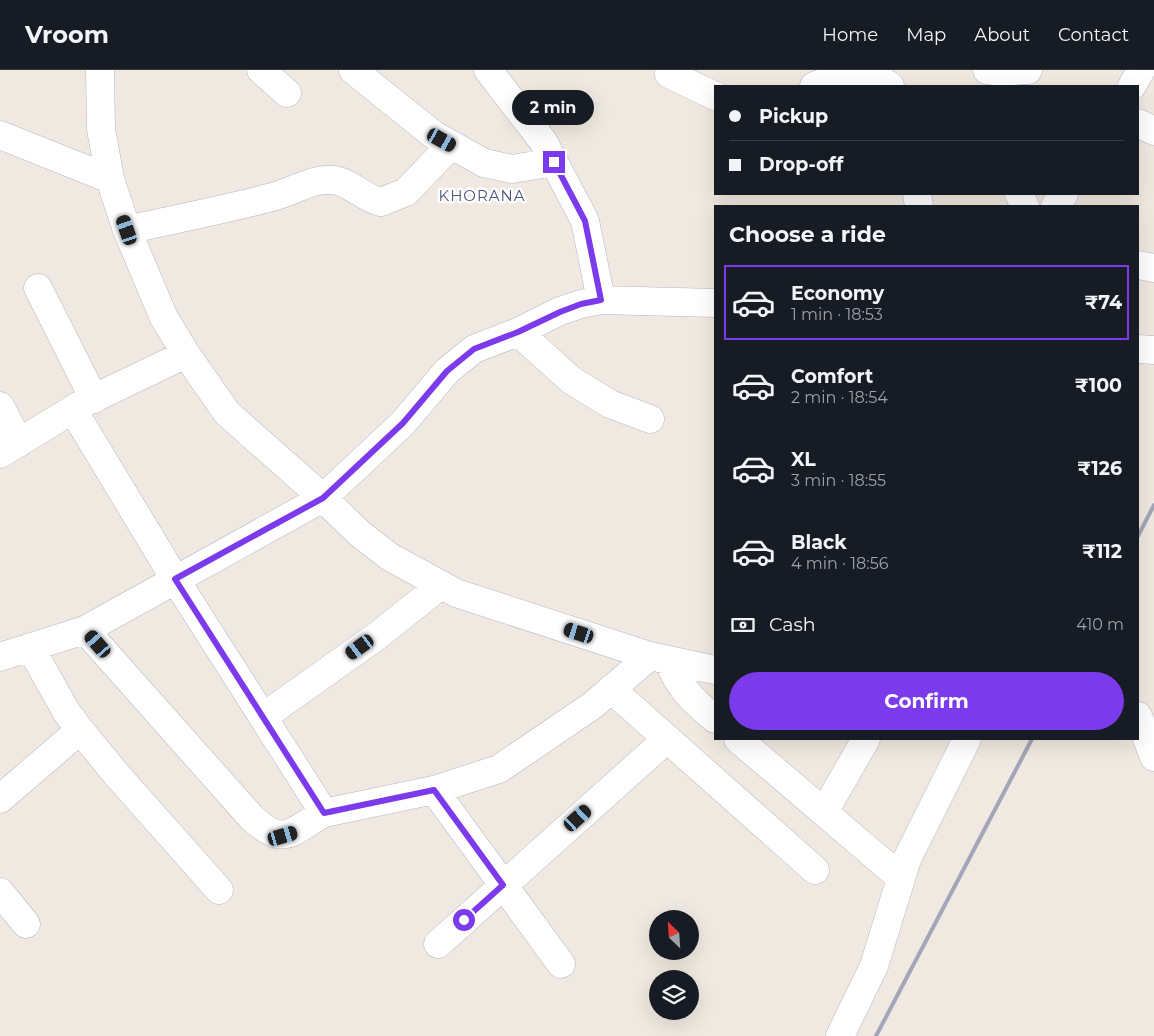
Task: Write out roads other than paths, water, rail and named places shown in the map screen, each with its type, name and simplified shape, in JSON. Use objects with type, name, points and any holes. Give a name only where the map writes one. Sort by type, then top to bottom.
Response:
[{"type":"street","points":[[100,70],[101,130],[110,179],[127,230],[164,318],[186,354],[228,413],[359,533],[390,557],[456,593],[659,658],[714,670]]},
{"type":"street","points":[[261,70],[287,93]]},
{"type":"street","points":[[353,70],[358,76],[434,135],[484,163],[512,168],[554,162]]},
{"type":"street","points":[[488,70],[543,141],[585,221],[601,300]]},
{"type":"street","points":[[995,76],[1028,70]]},
{"type":"street","points":[[1133,85],[1141,70]]},
{"type":"street","points":[[669,74],[714,96]]},
{"type":"street","points":[[817,85],[848,76],[863,74],[876,76],[889,85]]},
{"type":"street","points":[[1139,124],[1154,131]]},
{"type":"street","points":[[0,135],[110,179]]},
{"type":"street","points":[[127,230],[274,197],[325,179],[336,180],[349,185],[363,195],[381,202],[406,192],[451,145]]},
{"type":"street","points":[[1139,265],[1154,268]]},
{"type":"street","points":[[38,288],[84,404],[175,579],[324,813]]},
{"type":"street","points":[[219,890],[160,826],[66,712],[9,651],[85,630],[323,498],[403,423],[447,371],[474,349],[518,332],[560,312],[581,304],[601,300],[714,303]]},
{"type":"street","points":[[518,332],[570,380],[610,404],[650,419]]},
{"type":"street","points":[[1139,349],[1154,350]]},
{"type":"street","points":[[0,406],[9,449],[84,404],[186,354]]},
{"type":"street","points":[[263,716],[377,636],[441,585]]},
{"type":"street","points":[[85,630],[258,824],[268,832],[283,836],[294,833],[324,813],[434,790],[499,769],[592,705],[611,689],[659,658]]},
{"type":"street","points":[[659,658],[681,688],[714,719]]},
{"type":"street","points":[[611,689],[815,870]]},
{"type":"street","points":[[1139,719],[1154,757]]},
{"type":"street","points":[[0,799],[80,730]]},
{"type":"street","points":[[438,944],[667,739]]},
{"type":"street","points":[[739,740],[902,878]]},
{"type":"street","points":[[824,812],[865,740]]},
{"type":"street","points":[[840,1036],[874,966],[907,859],[966,740]]},
{"type":"street","points":[[434,790],[561,964]]},
{"type":"street","points":[[0,892],[26,924]]},
{"type":"railway","points":[[1139,534],[1154,505]]},
{"type":"railway","points":[[876,1036],[1031,740]]},
{"type":"district","name":"KHORANA","points":[[482,196]]}]
